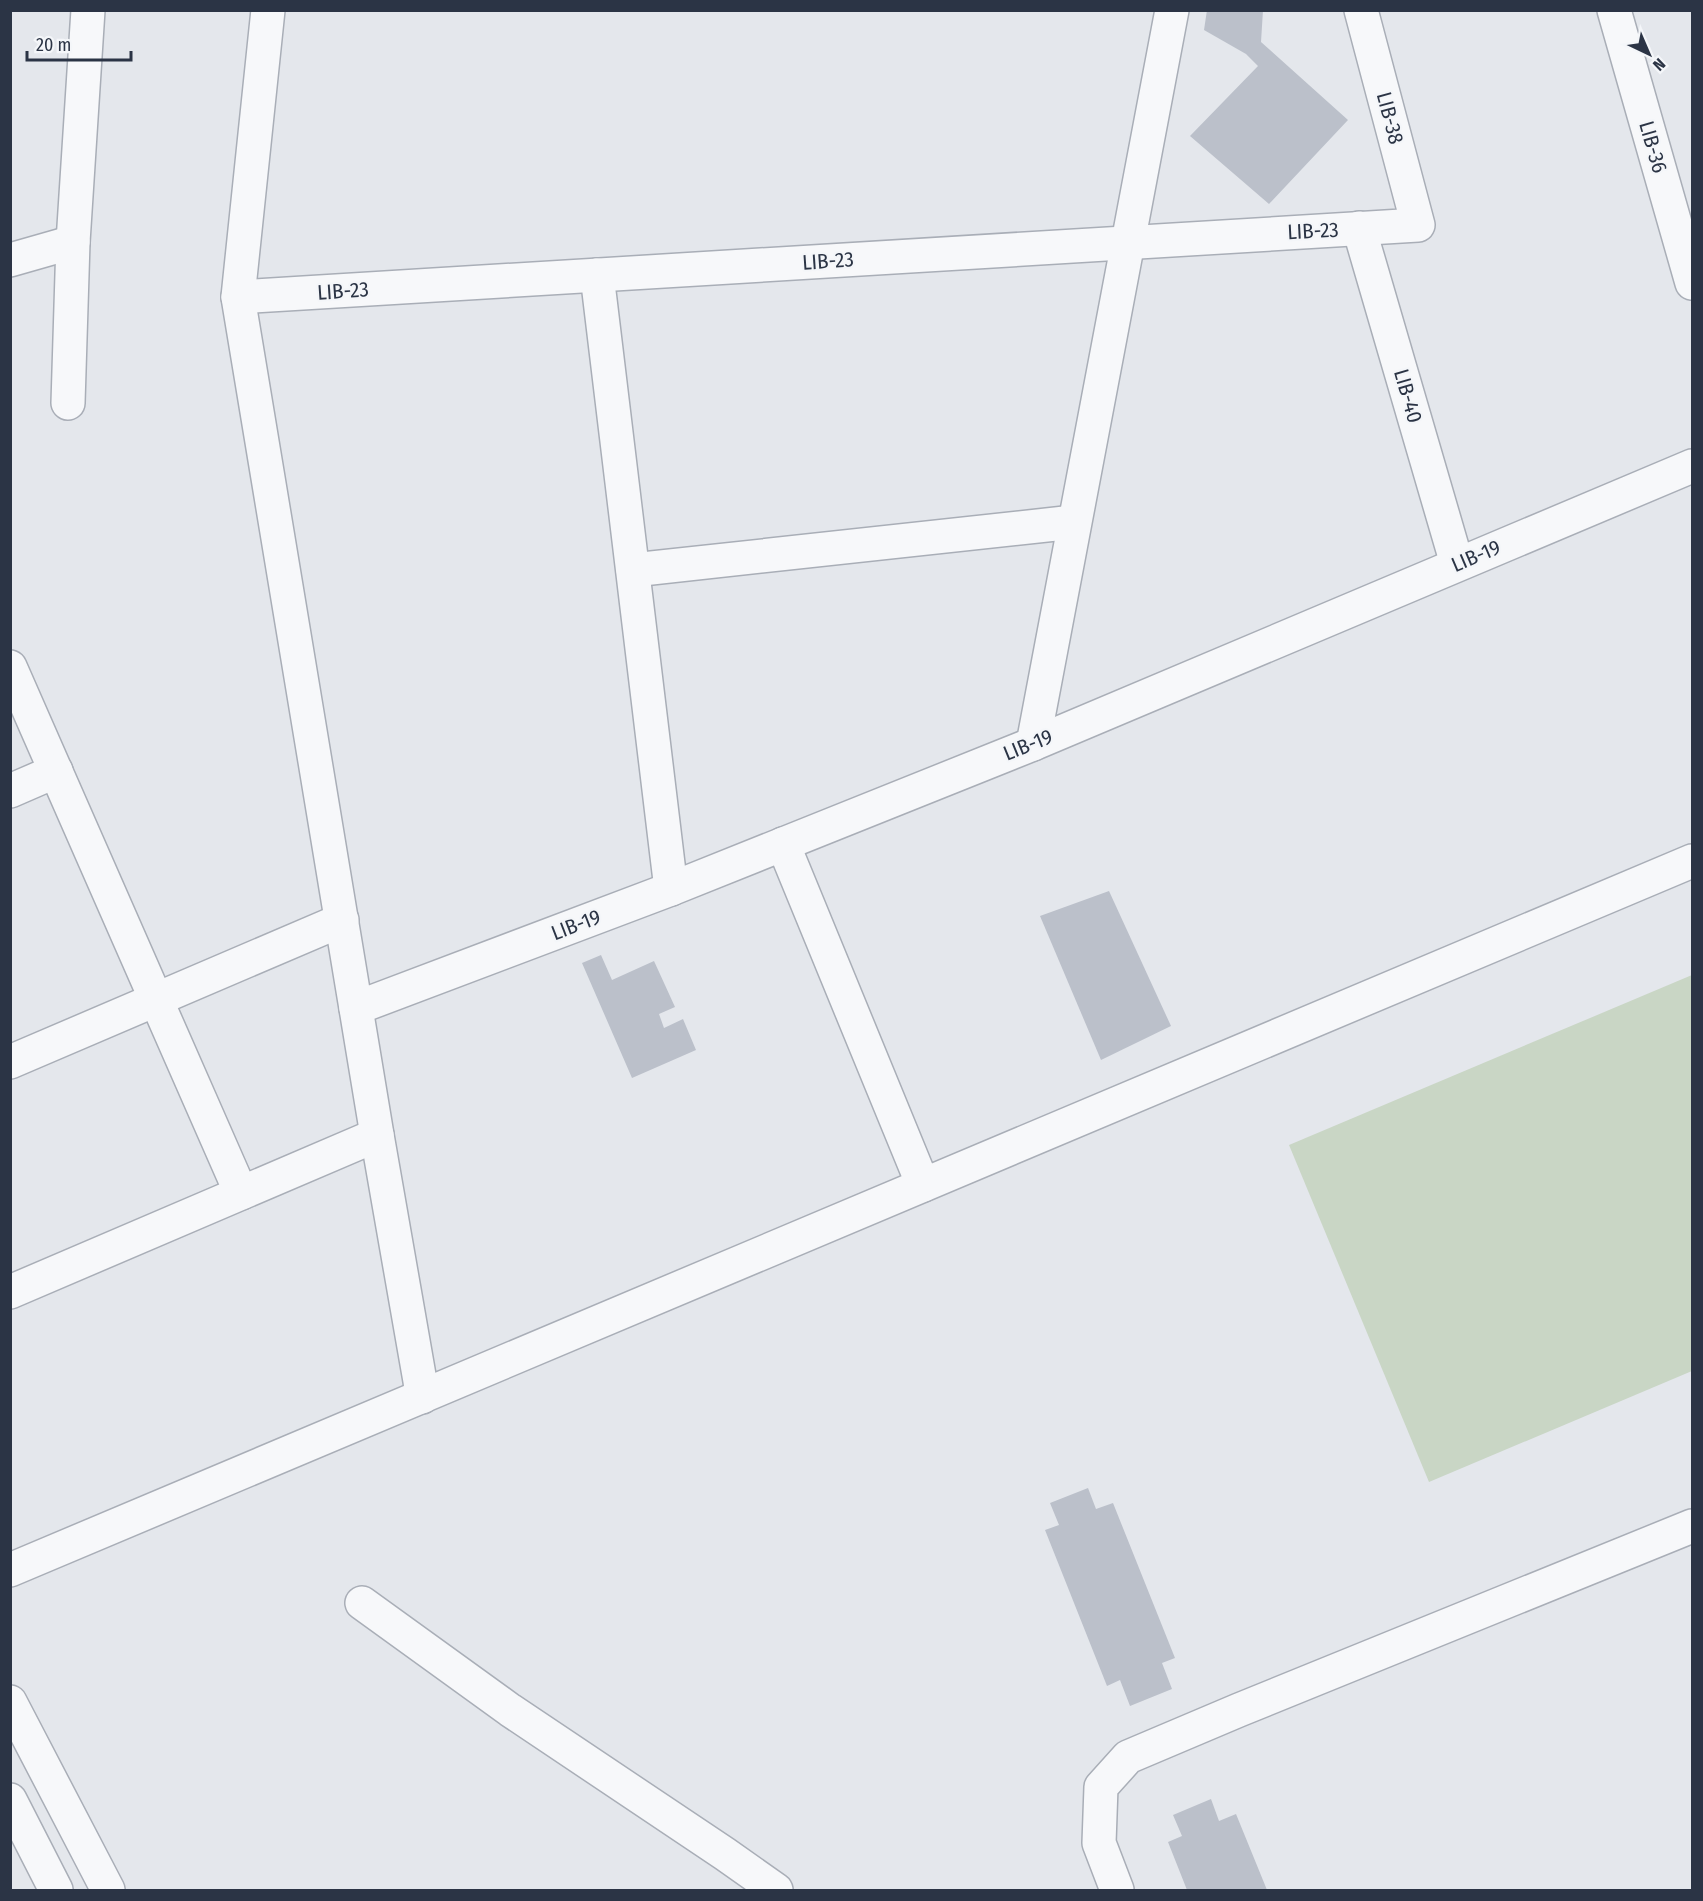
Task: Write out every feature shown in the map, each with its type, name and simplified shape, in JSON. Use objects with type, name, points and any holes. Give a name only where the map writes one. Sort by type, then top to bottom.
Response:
[{"type":"street","points":[[68,403],[73,242],[87,10]]},
{"type":"street","points":[[268,10],[238,297],[422,1397]]},
{"type":"street","points":[[1033,744],[1172,10]]},
{"type":"street","name":"LIB-38","points":[[1360,10],[1419,225]]},
{"type":"street","name":"LIB-36","points":[[1614,10],[1692,283]]},
{"type":"street","name":"LIB-23","points":[[238,297],[1419,225]]},
{"type":"street","name":"LIB-40","points":[[1359,228],[1457,564]]},
{"type":"street","points":[[10,260],[73,242]]},
{"type":"street","points":[[597,275],[671,889]]},
{"type":"street","name":"LIB-19","points":[[356,1008],[671,889],[1033,744],[1692,465]]},
{"type":"street","points":[[633,570],[1074,522]]},
{"type":"street","points":[[10,668],[241,1193]]},
{"type":"street","points":[[10,791],[56,771]]},
{"type":"street","points":[[783,844],[923,1185]]},
{"type":"street","points":[[10,1570],[1692,861]]},
{"type":"street","points":[[10,1062],[342,920]]},
{"type":"street","points":[[10,1292],[378,1135]]},
{"type":"street","points":[[1117,1890],[1099,1844],[1101,1787],[1128,1757],[1692,1526]]},
{"type":"street","points":[[362,1603],[510,1710],[776,1890]]},
{"type":"street","points":[[10,1702],[108,1890]]},
{"type":"street","points":[[10,1800],[56,1890]]},
{"type":"green space","points":[[1692,975],[1692,1371],[1429,1482],[1289,1145]]},
{"type":"building","points":[[1207,10],[1263,10],[1261,42],[1348,120],[1269,204],[1190,136],[1258,66],[1246,54],[1204,30]]},
{"type":"building","points":[[1109,891],[1171,1026],[1101,1060],[1040,916]]},
{"type":"building","points":[[601,955],[612,980],[654,961],[675,1007],[659,1014],[664,1028],[683,1019],[696,1050],[632,1078],[582,963]]},
{"type":"building","points":[[1088,1488],[1096,1509],[1113,1503],[1175,1658],[1162,1663],[1172,1689],[1130,1706],[1120,1680],[1107,1686],[1045,1530],[1059,1525],[1050,1503]]},
{"type":"building","points":[[1211,1799],[1219,1821],[1236,1814],[1267,1890],[1187,1890],[1168,1842],[1182,1836],[1173,1815]]}]
